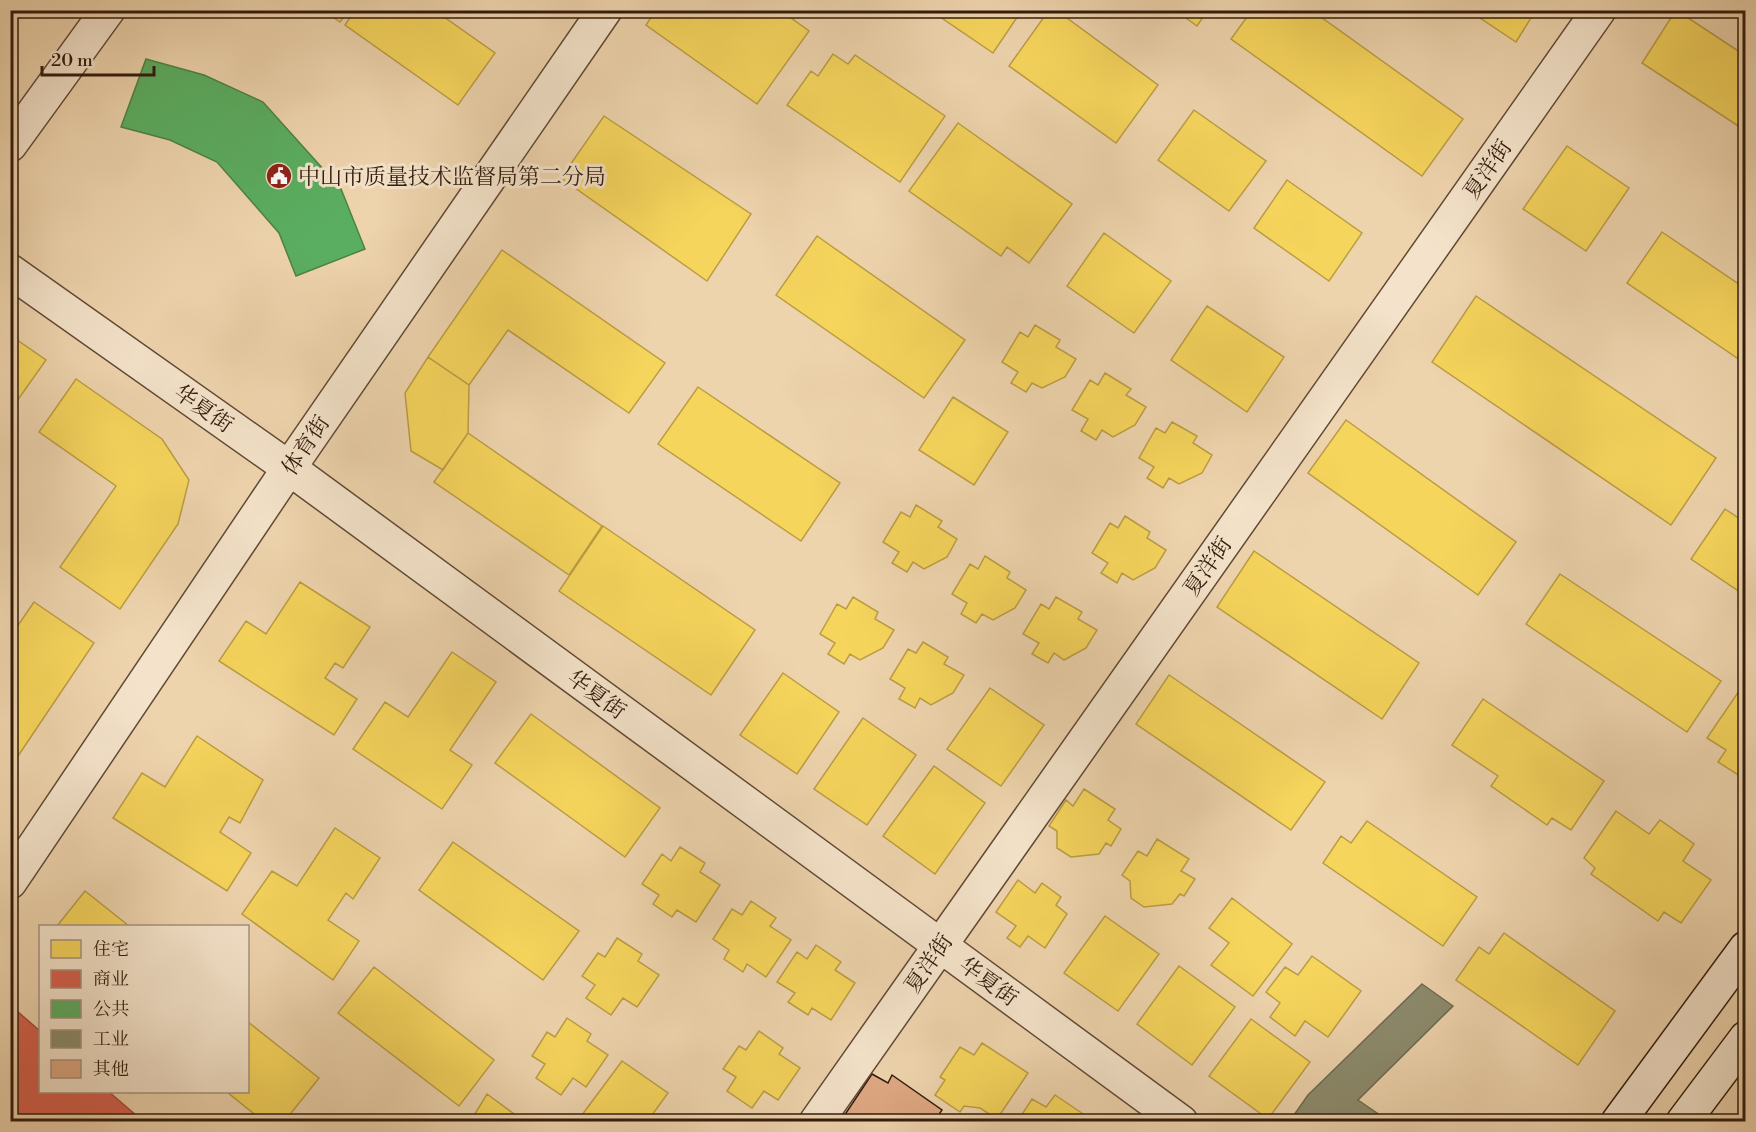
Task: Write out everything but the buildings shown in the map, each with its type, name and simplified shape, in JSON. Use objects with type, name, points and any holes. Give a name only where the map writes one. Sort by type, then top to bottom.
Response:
[{"type":"street","points":[[10,145],[108,10]]},
{"type":"street","name":"体育街","points":[[10,882],[289,468],[605,10]]},
{"type":"street","name":"夏洋街","points":[[816,1122],[1599,10]]},
{"type":"street","name":"华夏街","points":[[10,271],[289,468],[1181,1122]]},
{"type":"street","points":[[1618,1122],[1746,948]]},
{"type":"street","points":[[1683,1122],[1745,1040]]},
{"type":"place","name":"中山市质量技术监督局第二分局","points":[[279,176]]}]
